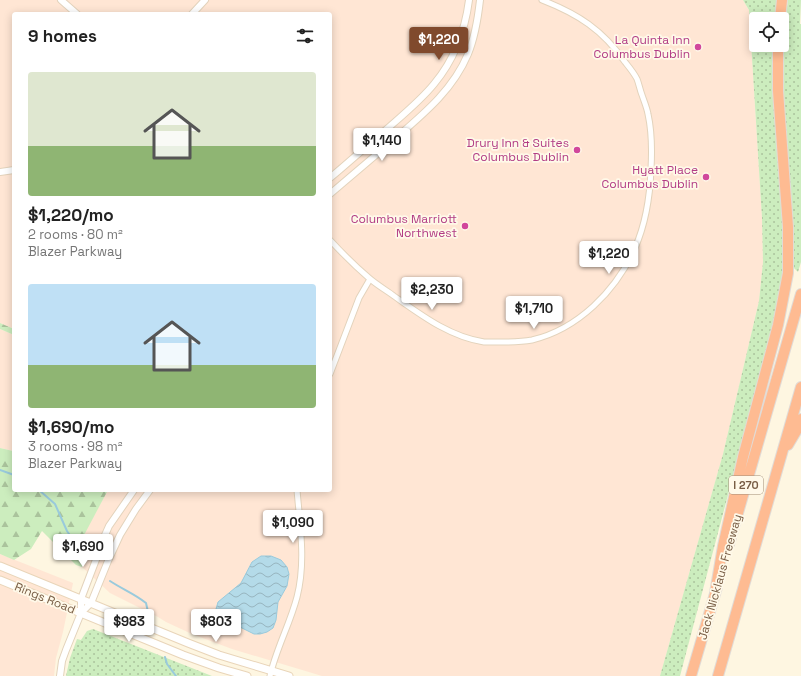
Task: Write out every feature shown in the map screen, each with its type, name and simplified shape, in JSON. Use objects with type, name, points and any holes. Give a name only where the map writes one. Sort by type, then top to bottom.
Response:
[{"type":"highway","points":[[781,12],[782,0]]},
{"type":"highway","points":[[715,593],[722,546],[743,458],[778,325],[788,273],[788,227],[778,91],[778,52]]},
{"type":"highway","name":"Jack Nicklaus Freeway","points":[[691,676],[801,294]]},
{"type":"highway","name":"I 270","points":[[718,676],[801,387]]},
{"type":"highway","points":[[782,455],[798,428],[801,419]]},
{"type":"main road","name":"Rings Road","points":[[0,566],[219,655],[270,673],[289,676]]},
{"type":"main road","name":"Rings Road","points":[[0,580],[183,655],[247,676]]},
{"type":"street","points":[[61,0],[75,12]]},
{"type":"street","points":[[194,12],[205,0]]},
{"type":"street","points":[[332,176],[418,102],[437,80],[445,69],[456,48],[464,28],[469,0]]},
{"type":"street","points":[[332,192],[422,116],[437,101],[455,78],[468,54],[475,32],[480,0]]},
{"type":"street","points":[[332,242],[370,279],[419,314],[449,331],[485,342],[518,342],[532,340],[552,333],[572,323],[594,306],[612,286],[630,259],[638,242],[648,204],[652,160],[648,116],[637,78],[607,39],[592,26],[570,12],[542,0]]},
{"type":"street","points":[[0,172],[12,170]]},
{"type":"street","points":[[332,369],[359,298],[370,279]]},
{"type":"street","points":[[60,676],[66,650],[81,613],[81,599],[105,535],[109,526],[133,492]]},
{"type":"street","points":[[81,613],[91,603],[120,535],[149,492]]},
{"type":"street","points":[[270,673],[297,598],[301,574],[302,556],[297,492]]},
{"type":"shaded area","points":[[0,0],[743,0],[749,10],[749,52],[752,52],[762,218],[763,262],[759,301],[723,454],[660,676],[322,676],[232,649],[192,634],[110,593],[82,567],[89,550],[81,539],[107,492],[332,492],[332,12],[12,12],[12,328],[0,323]]},
{"type":"shaded area","points":[[0,329],[12,334],[12,451],[0,448]]},
{"type":"shaded area","points":[[0,554],[73,583],[56,658],[54,676],[0,676]]},
{"type":"green space","points":[[743,0],[777,0],[776,12],[749,12]]},
{"type":"green space","points":[[788,0],[801,0],[801,262],[798,272],[791,265],[783,65],[783,52],[789,52],[789,12],[786,12]]},
{"type":"green space","points":[[752,52],[772,52],[772,86],[784,234],[783,276],[772,329],[680,676],[660,676],[723,454],[759,301],[763,262],[762,218]]},
{"type":"green space","points":[[0,323],[12,328],[12,334],[0,329]]},
{"type":"green space","points":[[0,448],[12,451],[12,492],[107,492],[82,539],[89,550],[82,567],[76,565],[42,531],[31,549],[14,560],[0,554]]},
{"type":"green space","points":[[93,629],[212,676],[66,676],[70,658],[77,639],[81,640],[87,631]]},
{"type":"water","points":[[261,556],[271,556],[281,560],[287,567],[289,574],[287,586],[278,602],[276,620],[273,628],[267,632],[254,634],[236,625],[225,622],[218,617],[216,609],[218,602],[241,583],[252,562]]},
{"type":"waterway","points":[[0,470],[12,474]]},
{"type":"waterway","points":[[41,492],[55,504],[67,531],[85,557]]},
{"type":"waterway","points":[[110,581],[146,603],[148,612]]},
{"type":"waterway","points":[[165,657],[167,664],[176,676]]},
{"type":"place","name":"La Quinta Inn Columbus Dublin","points":[[698,47]]},
{"type":"place","name":"Drury Inn & Suites Columbus Dublin","points":[[577,150]]},
{"type":"place","name":"Hyatt Place Columbus Dublin","points":[[706,177]]},
{"type":"place","name":"Columbus Marriott Northwest","points":[[465,226]]}]
